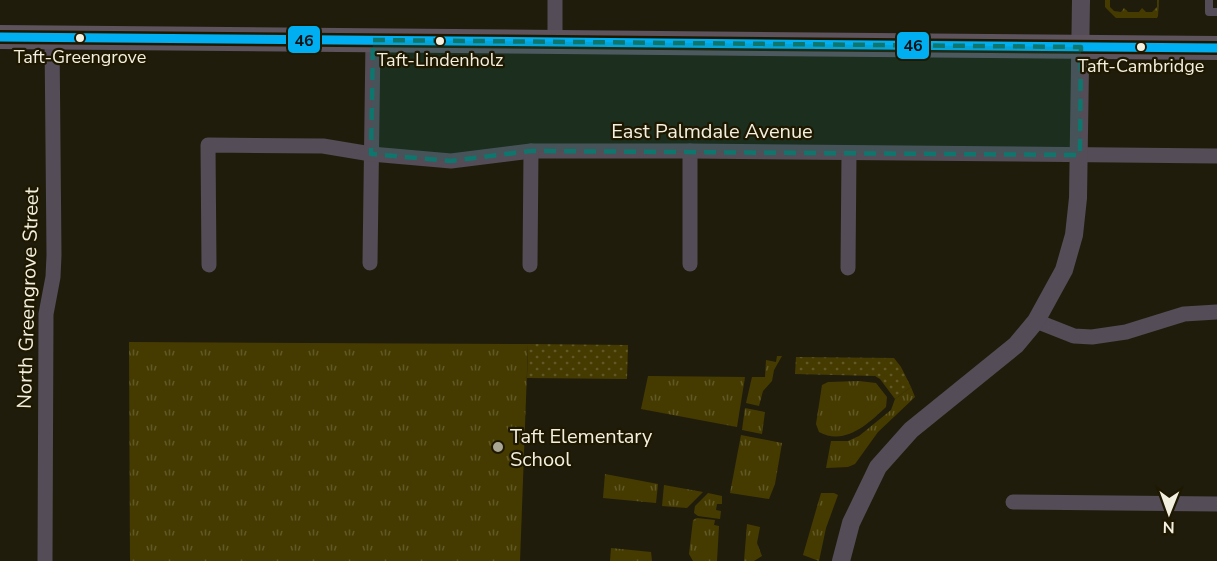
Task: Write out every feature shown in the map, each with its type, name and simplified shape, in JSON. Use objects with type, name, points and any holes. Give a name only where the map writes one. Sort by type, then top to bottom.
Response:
[{"type":"main road","points":[[0,37],[1217,48]]},
{"type":"street","points":[[555,0],[555,42]]},
{"type":"street","points":[[841,561],[844,543],[856,511],[870,481],[892,449],[927,416],[1008,352],[1036,321],[1054,290],[1070,254],[1076,219],[1080,155],[1081,0]]},
{"type":"street","name":"North Greengrove Street","points":[[45,561],[46,314],[53,277],[54,255],[52,37]]},
{"type":"street","points":[[370,262],[373,40]]},
{"type":"street","name":"East Palmdale Avenue","points":[[209,265],[208,145],[323,146],[371,154],[451,161],[531,151],[1217,156]]},
{"type":"street","points":[[530,265],[531,151]]},
{"type":"street","points":[[690,151],[690,264]]},
{"type":"street","points":[[848,268],[849,153]]},
{"type":"street","points":[[1036,321],[1074,336],[1092,338],[1126,332],[1184,314],[1217,312]]},
{"type":"street","points":[[1013,502],[1217,504]]},
{"type":"lane","points":[[1209,0],[1209,12],[1217,12]]},
{"type":"highlighted area","points":[[373,40],[1081,47],[1080,155],[531,151],[451,161],[371,154]]},
{"type":"green space","points":[[1105,0],[1110,0],[1110,7],[1114,11],[1121,12],[1124,8],[1128,12],[1139,12],[1142,8],[1146,12],[1152,12],[1159,0],[1158,16],[1157,18],[1116,18],[1105,7]]},
{"type":"green space","points":[[129,342],[528,344],[520,561],[130,561]]},
{"type":"green space","points":[[528,344],[628,345],[627,379],[527,378]]},
{"type":"green space","points":[[777,356],[782,356],[774,370],[772,381],[763,391],[759,406],[746,403],[752,377],[765,377],[766,360],[776,362]]},
{"type":"green space","points":[[796,357],[894,358],[911,387],[895,399],[880,379],[875,376],[795,374]]},
{"type":"green space","points":[[648,376],[745,377],[737,427],[641,409]]},
{"type":"green space","points":[[828,382],[876,383],[887,397],[886,407],[864,426],[847,435],[829,436],[819,432],[816,424],[822,385]]},
{"type":"green space","points":[[911,387],[915,397],[878,432],[855,464],[848,467],[826,468],[831,441],[848,441],[859,436],[891,410],[895,399]]},
{"type":"green space","points":[[745,408],[765,412],[762,434],[742,430]]},
{"type":"green space","points":[[741,435],[782,443],[775,484],[769,499],[730,493]]},
{"type":"green space","points":[[605,474],[658,484],[656,503],[603,498]]},
{"type":"green space","points":[[664,485],[703,492],[687,508],[662,506]]},
{"type":"green space","points":[[708,493],[722,496],[722,504],[717,504],[716,510],[721,511],[720,519],[698,516],[694,513],[695,506]]},
{"type":"green space","points":[[821,493],[838,495],[826,528],[819,561],[803,555]]},
{"type":"green space","points":[[697,518],[715,520],[714,525],[719,526],[717,561],[693,561],[689,554],[693,520]]},
{"type":"green space","points":[[747,524],[760,527],[757,543],[762,556],[754,561],[744,561]]},
{"type":"green space","points":[[611,548],[651,552],[652,561],[610,561]]},
{"type":"transit line","name":"46","points":[[0,37],[1217,48]]},
{"type":"place","name":"Taft-Greengrove","points":[[80,38]]},
{"type":"place","name":"Taft-Lindenholz","points":[[440,41]]},
{"type":"place","name":"Taft-Cambridge","points":[[1141,47]]},
{"type":"place","name":"Taft Elementary School","points":[[498,447]]}]
